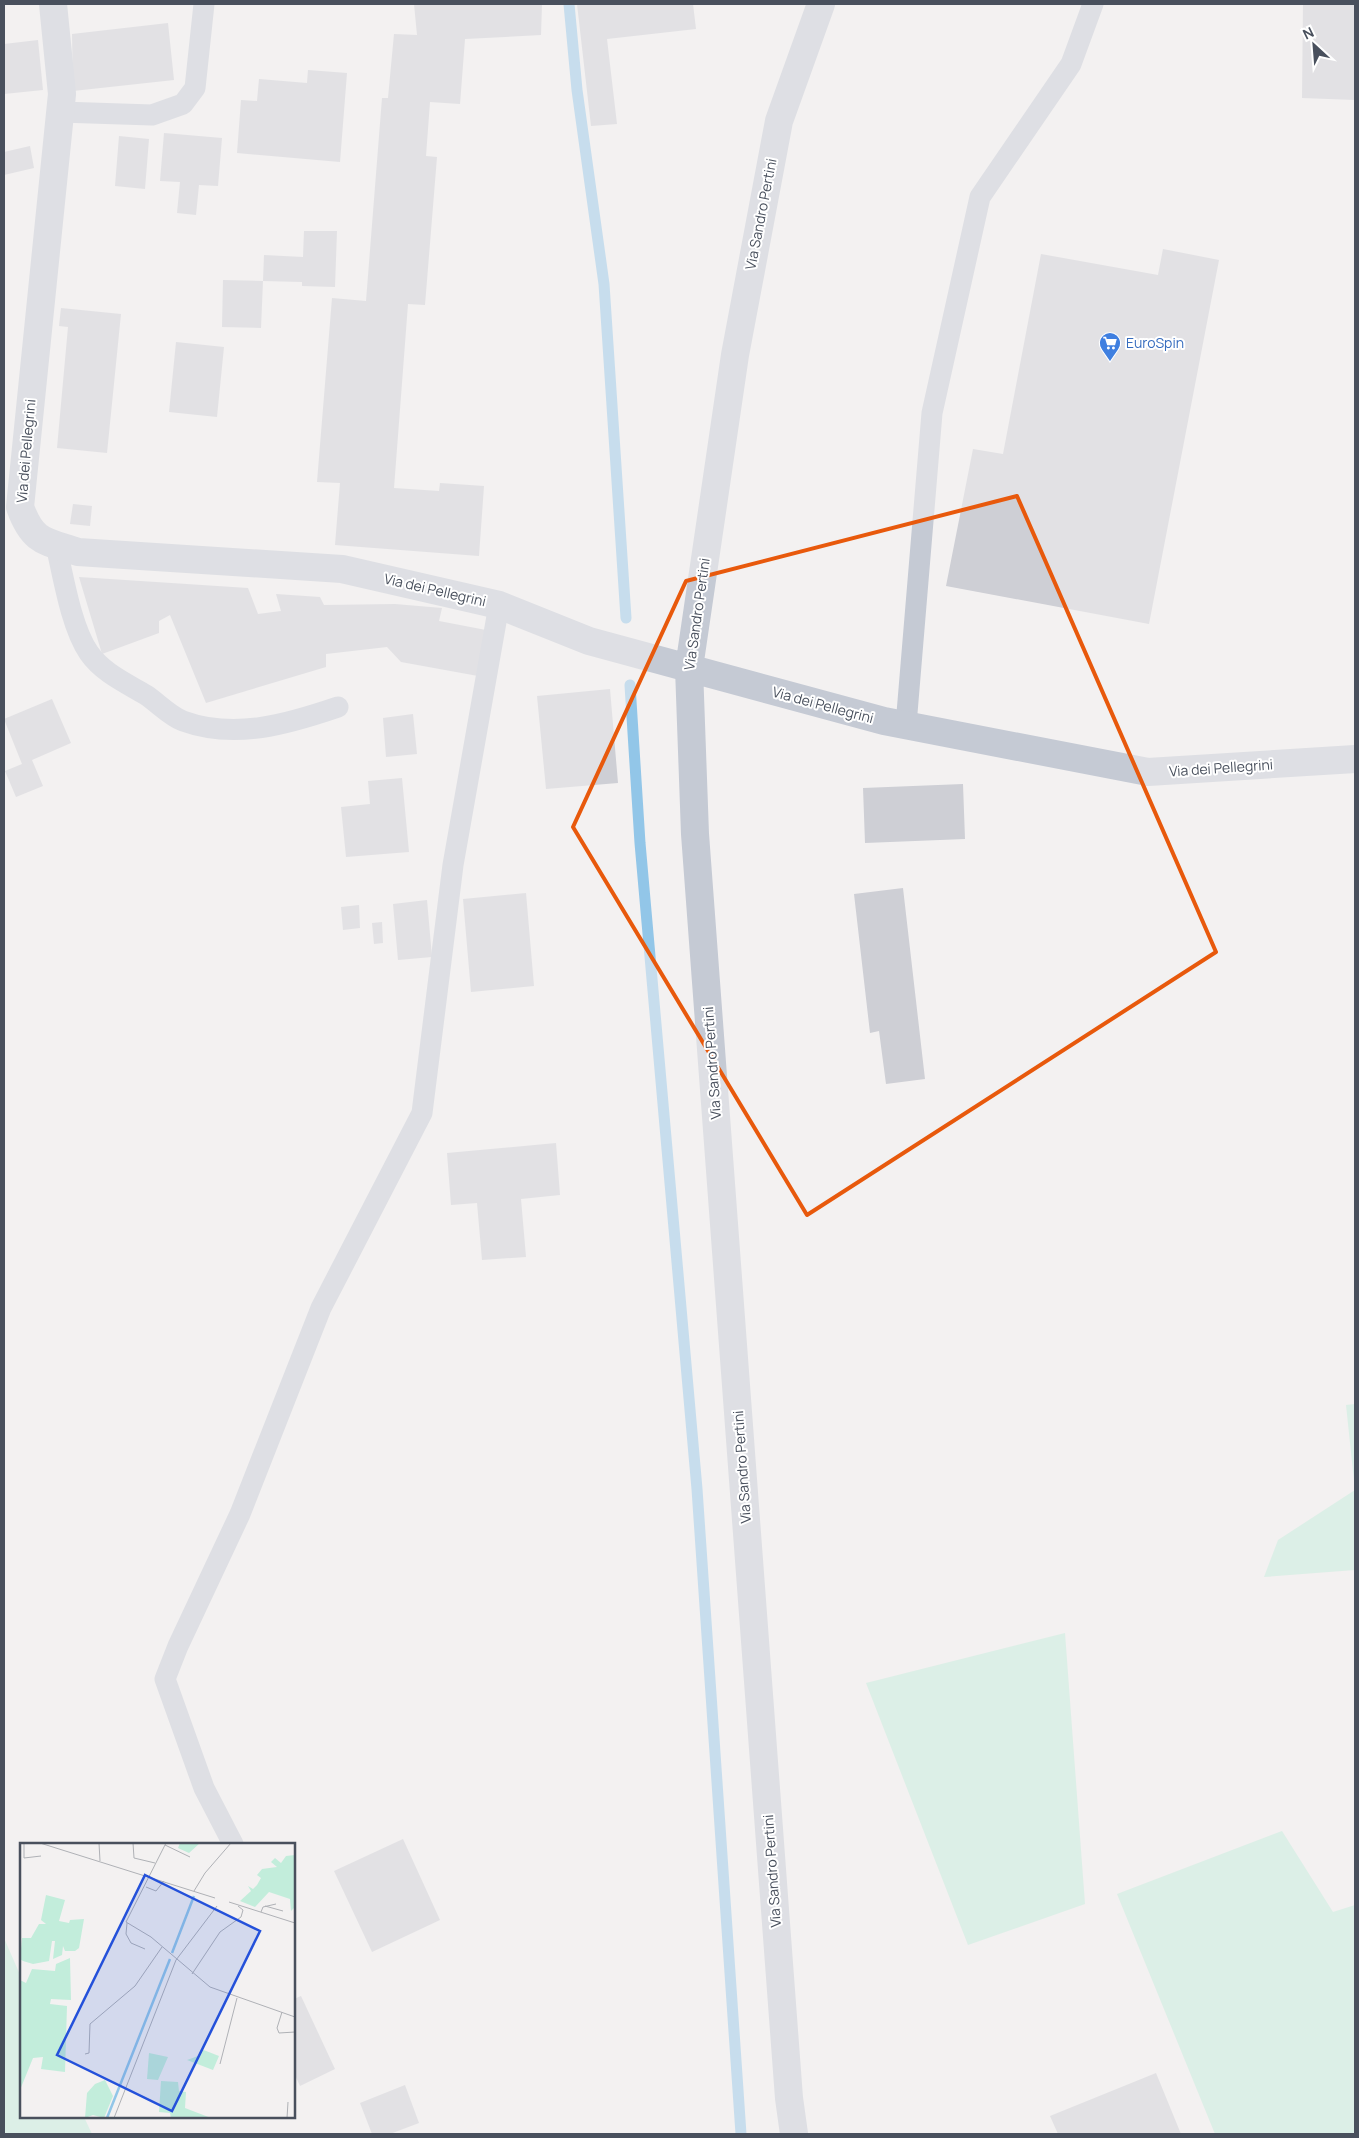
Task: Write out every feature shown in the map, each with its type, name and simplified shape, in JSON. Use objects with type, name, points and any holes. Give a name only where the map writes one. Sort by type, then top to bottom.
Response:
[{"type":"street","name":"Via dei Pellegrini","points":[[53,4],[62,94],[20,508],[30,532],[39,539],[78,552],[342,568],[499,604],[589,641],[884,721],[1148,772],[1355,759]]},
{"type":"street","name":"Via Sandro Pertini","points":[[794,2134],[789,2098],[697,864],[689,668],[735,354],[779,121],[821,4]]},
{"type":"lane","points":[[60,112],[94,115],[152,115],[183,104],[195,88],[204,4]]},
{"type":"lane","points":[[906,725],[932,413],[980,197],[1072,64],[1093,4]]},
{"type":"lane","points":[[56,544],[69,602],[89,653],[111,676],[147,696],[182,721],[218,730],[254,730],[307,718],[338,707]]},
{"type":"lane","points":[[232,1843],[204,1788],[165,1680],[178,1646],[240,1514],[321,1308],[422,1113],[453,865],[499,604]]},
{"type":"highlighted area","points":[[1017,496],[1216,952],[807,1215],[573,827],[686,581]]},
{"type":"green space","points":[[1355,1404],[1355,1490],[1346,1405]]},
{"type":"green space","points":[[1355,1490],[1355,1570],[1264,1577],[1278,1540]]},
{"type":"green space","points":[[1065,1633],[1085,1904],[968,1945],[866,1683]]},
{"type":"green space","points":[[1282,1831],[1333,1912],[1355,1905],[1355,2134],[1215,2134],[1117,1894]]},
{"type":"green space","points":[[4,1938],[20,1975],[20,2118],[84,2118],[92,2134],[4,2134]]},
{"type":"building","points":[[414,4],[542,4],[541,35],[465,39],[460,104],[430,102],[426,156],[437,157],[425,305],[408,304],[394,488],[439,491],[440,483],[484,486],[479,556],[335,545],[340,483],[317,482],[332,298],[366,301],[382,98],[388,98],[394,34],[417,35]]},
{"type":"building","points":[[577,4],[693,4],[696,29],[607,39],[617,124],[591,126]]},
{"type":"building","points":[[1303,4],[1355,4],[1355,100],[1302,98]]},
{"type":"building","points":[[168,23],[174,80],[73,91],[72,34]]},
{"type":"building","points":[[38,40],[43,90],[4,94],[4,44]]},
{"type":"building","points":[[308,70],[347,73],[340,162],[237,153],[241,100],[257,101],[259,79],[307,83]]},
{"type":"building","points":[[164,133],[222,138],[218,186],[199,185],[196,215],[177,213],[180,182],[160,181]]},
{"type":"building","points":[[119,136],[149,139],[145,189],[115,186]]},
{"type":"building","points":[[30,146],[34,168],[4,175],[4,152]]},
{"type":"building","points":[[304,231],[337,231],[335,287],[302,286],[302,282],[263,281],[264,255],[303,257]]},
{"type":"building","name":"EuroSpin","points":[[1163,249],[1219,260],[1149,624],[946,586],[973,449],[1003,454],[1041,254],[1158,275]]},
{"type":"building","points":[[223,280],[263,281],[261,328],[222,327]]},
{"type":"building","points":[[61,308],[121,314],[107,453],[57,448],[68,327],[59,326]]},
{"type":"building","points":[[176,342],[224,347],[217,417],[169,412]]},
{"type":"building","points":[[73,504],[92,506],[90,526],[70,524]]},
{"type":"building","points":[[79,577],[248,588],[258,614],[281,611],[276,594],[320,597],[324,605],[395,604],[442,608],[439,621],[486,630],[478,676],[401,662],[387,647],[326,654],[326,667],[206,703],[170,615],[159,621],[159,633],[102,654]]},
{"type":"building","points":[[610,689],[618,783],[546,789],[537,696]]},
{"type":"building","points":[[52,699],[71,743],[32,760],[43,786],[16,797],[5,771],[22,764],[4,719]]},
{"type":"building","points":[[413,714],[417,754],[386,757],[383,718]]},
{"type":"building","points":[[402,778],[409,852],[346,857],[341,807],[370,804],[368,781]]},
{"type":"building","points":[[963,784],[965,839],[865,843],[863,788]]},
{"type":"building","points":[[903,888],[925,1079],[886,1084],[879,1031],[870,1033],[854,894]]},
{"type":"building","points":[[526,893],[534,986],[471,992],[463,899]]},
{"type":"building","points":[[427,900],[432,957],[398,960],[393,904]]},
{"type":"building","points":[[359,905],[360,928],[343,930],[341,907]]},
{"type":"building","points":[[382,922],[383,943],[374,944],[372,923]]},
{"type":"building","points":[[556,1143],[560,1195],[521,1199],[526,1257],[482,1260],[477,1203],[451,1205],[447,1153]]},
{"type":"building","points":[[403,1839],[440,1920],[372,1952],[334,1871]]},
{"type":"building","points":[[301,1996],[335,2069],[300,2086],[295,2075],[295,1999]]},
{"type":"building","points":[[1156,2073],[1181,2134],[1058,2134],[1050,2116]]},
{"type":"building","points":[[405,2085],[419,2123],[390,2134],[372,2134],[360,2103]]},
{"type":"waterway","points":[[569,4],[577,90],[604,284],[626,618]]},
{"type":"waterway","points":[[630,685],[640,843],[697,1489],[741,2134]]},
{"type":"place","name":"EuroSpin","points":[[1110,362]]}]
